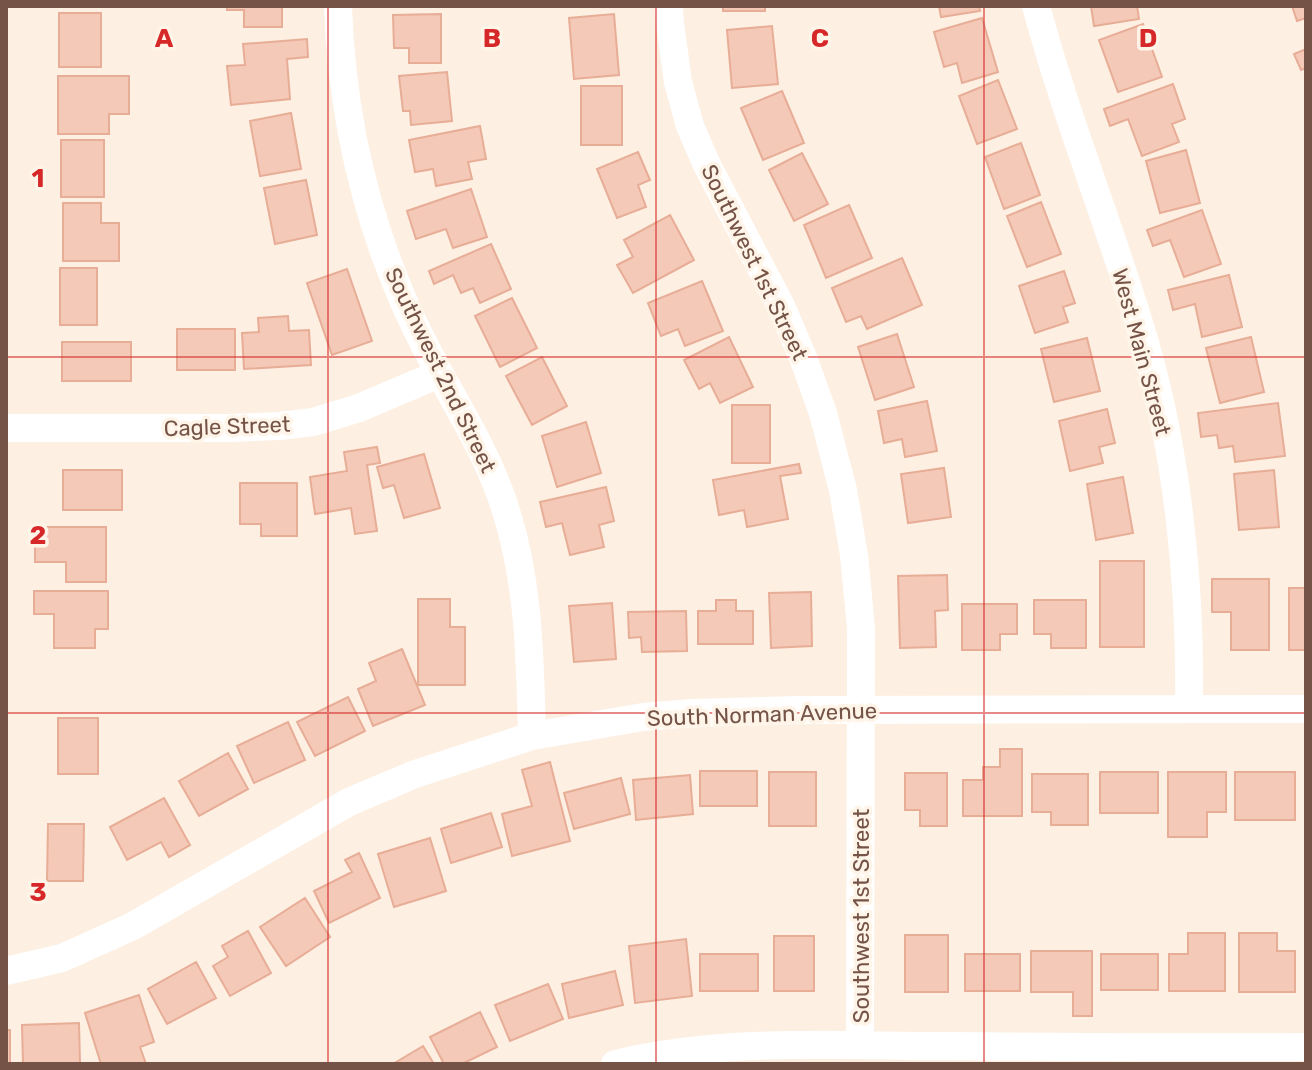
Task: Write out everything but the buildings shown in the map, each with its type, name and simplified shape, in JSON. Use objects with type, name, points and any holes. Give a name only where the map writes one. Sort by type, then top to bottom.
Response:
[{"type":"street","name":"Southwest 2nd Street","points":[[338,6],[345,99],[371,219],[415,327],[478,444],[501,496],[514,538],[529,631],[532,736]]},
{"type":"street","name":"Southwest 1st Street","points":[[669,6],[678,82],[690,126],[707,165],[781,306],[804,360],[823,413],[843,490],[854,555],[861,628],[860,1045]]},
{"type":"street","name":"West Main Street","points":[[1036,6],[1053,69],[1143,337],[1158,395],[1184,566],[1190,662],[1189,709]]},
{"type":"street","name":"Cagle Street","points":[[6,428],[280,426],[313,422],[359,408],[439,374]]},
{"type":"street","name":"South Norman Avenue","points":[[6,971],[62,958],[133,926],[349,802],[415,774],[532,736],[643,717],[737,711],[1306,709]]},
{"type":"street","points":[[615,1064],[712,1048],[860,1045],[1306,1047]]}]
